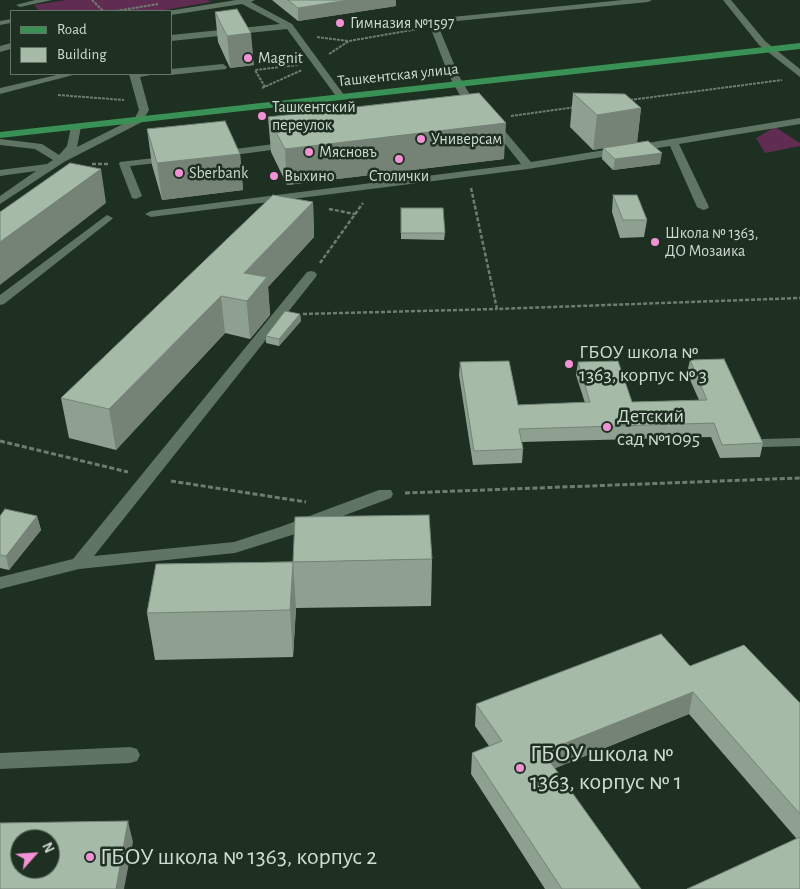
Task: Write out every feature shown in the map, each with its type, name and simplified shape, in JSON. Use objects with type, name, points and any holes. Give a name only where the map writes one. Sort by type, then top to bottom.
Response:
[{"type":"main road","name":"Ташкентская улица","points":[[0,135],[800,46]]},
{"type":"street","points":[[20,5],[48,0]]},
{"type":"street","points":[[242,0],[292,30],[340,97]]},
{"type":"street","points":[[172,13],[242,0],[257,0]]},
{"type":"street","points":[[550,0],[551,10]]},
{"type":"street","points":[[528,166],[490,119],[469,102],[459,84],[432,21],[648,0]]},
{"type":"street","points":[[727,0],[762,43],[772,49],[800,74]]},
{"type":"street","points":[[172,38],[292,30]]},
{"type":"street","points":[[172,72],[223,67]]},
{"type":"street","points":[[0,90],[68,75]]},
{"type":"street","points":[[0,201],[60,160],[139,120],[144,110],[135,75]]},
{"type":"street","points":[[470,121],[490,119]]},
{"type":"street","points":[[151,214],[528,166],[800,121]]},
{"type":"street","points":[[60,160],[72,147],[76,127]]},
{"type":"street","points":[[0,142],[38,146],[60,160]]},
{"type":"street","points":[[673,142],[703,206]]},
{"type":"street","points":[[208,155],[304,143]]},
{"type":"street","points":[[136,196],[124,164],[180,158]]},
{"type":"street","points":[[0,174],[50,166]]},
{"type":"street","points":[[0,300],[107,218]]},
{"type":"street","points":[[79,563],[311,275]]},
{"type":"street","points":[[763,443],[800,442]]},
{"type":"street","points":[[0,583],[79,563],[235,547],[286,532],[385,494]]},
{"type":"street","points":[[0,761],[130,755]]},
{"type":"path","points":[[92,0],[102,10]]},
{"type":"path","points":[[292,30],[349,41]]},
{"type":"path","points":[[265,87],[255,70],[316,63]]},
{"type":"path","points":[[626,101],[790,79]]},
{"type":"path","points":[[57,95],[142,101]]},
{"type":"path","points":[[490,119],[577,107]]},
{"type":"path","points":[[86,164],[124,164]]},
{"type":"path","points":[[468,174],[497,309]]},
{"type":"path","points":[[311,275],[376,186]]},
{"type":"path","points":[[279,315],[800,298]]},
{"type":"path","points":[[0,441],[148,477],[309,503]]},
{"type":"path","points":[[385,494],[800,478]]},
{"type":"shaded area","points":[[66,0],[208,0],[211,2],[165,10],[38,10],[34,5]]},
{"type":"shaded area","points":[[775,127],[800,143],[800,146],[765,153],[756,138]]},
{"type":"building","points":[[288,0],[348,0],[298,8]]},
{"type":"building","points":[[237,9],[251,33],[227,36],[215,12]]},
{"type":"building","points":[[479,93],[506,123],[285,149],[268,117]]},
{"type":"building","points":[[573,93],[625,94],[641,108],[597,115]]},
{"type":"building","points":[[225,121],[240,154],[157,163],[147,129]]},
{"type":"building","points":[[648,141],[662,153],[615,159],[603,148]]},
{"type":"building","points":[[70,163],[101,169],[0,242],[0,212]]},
{"type":"building","points":[[273,195],[313,202],[244,273],[267,277],[247,301],[221,296],[109,409],[61,398]]},
{"type":"building","points":[[613,195],[637,195],[647,220],[623,220]]},
{"type":"building","points":[[401,208],[443,208],[445,233],[401,233]]},
{"type":"building","points":[[285,311],[300,314],[279,339],[266,336]]},
{"type":"building","name":"Детский сад №1095","points":[[724,359],[763,443],[722,445],[714,423],[519,429],[523,449],[474,451],[460,362],[509,361],[518,405],[590,402],[578,362],[618,361],[632,402],[707,400],[690,360]]},
{"type":"building","points":[[5,509],[37,516],[6,556],[0,555],[0,516]]},
{"type":"building","points":[[429,515],[432,559],[293,562],[295,517]]},
{"type":"building","points":[[293,562],[290,610],[147,613],[156,564]]},
{"type":"building","name":"ГБОУ школа № 1363, корпус № 1","points":[[661,634],[690,666],[744,645],[800,703],[800,814],[693,692],[543,752],[641,889],[562,889],[472,753],[502,741],[476,704]]},
{"type":"building","name":"ГБОУ школа № 1363, корпус 2","points":[[128,821],[116,889],[0,889],[0,823]]},
{"type":"building","points":[[800,837],[800,889],[687,889]]},
{"type":"place","name":"Гимназия №1597","points":[[340,23]]},
{"type":"place","name":"Magnit","points":[[248,58]]},
{"type":"place","name":"Ташкентский переулок","points":[[262,116]]},
{"type":"place","name":"Универсам","points":[[421,139]]},
{"type":"place","name":"Мясновъ","points":[[309,152]]},
{"type":"place","name":"Столички","points":[[399,159]]},
{"type":"place","name":"Sberbank","points":[[179,173]]},
{"type":"place","name":"Выхино","points":[[274,176]]},
{"type":"place","name":"Школа № 1363, ДО Мозаика","points":[[655,242]]},
{"type":"place","name":"ГБОУ школа № 1363, корпус № 3","points":[[569,364]]},
{"type":"place","name":"Детский сад №1095","points":[[607,427]]},
{"type":"place","name":"ГБОУ школа № 1363, корпус № 1","points":[[520,768]]},
{"type":"place","name":"ГБОУ школа № 1363, корпус 2","points":[[90,857]]}]
